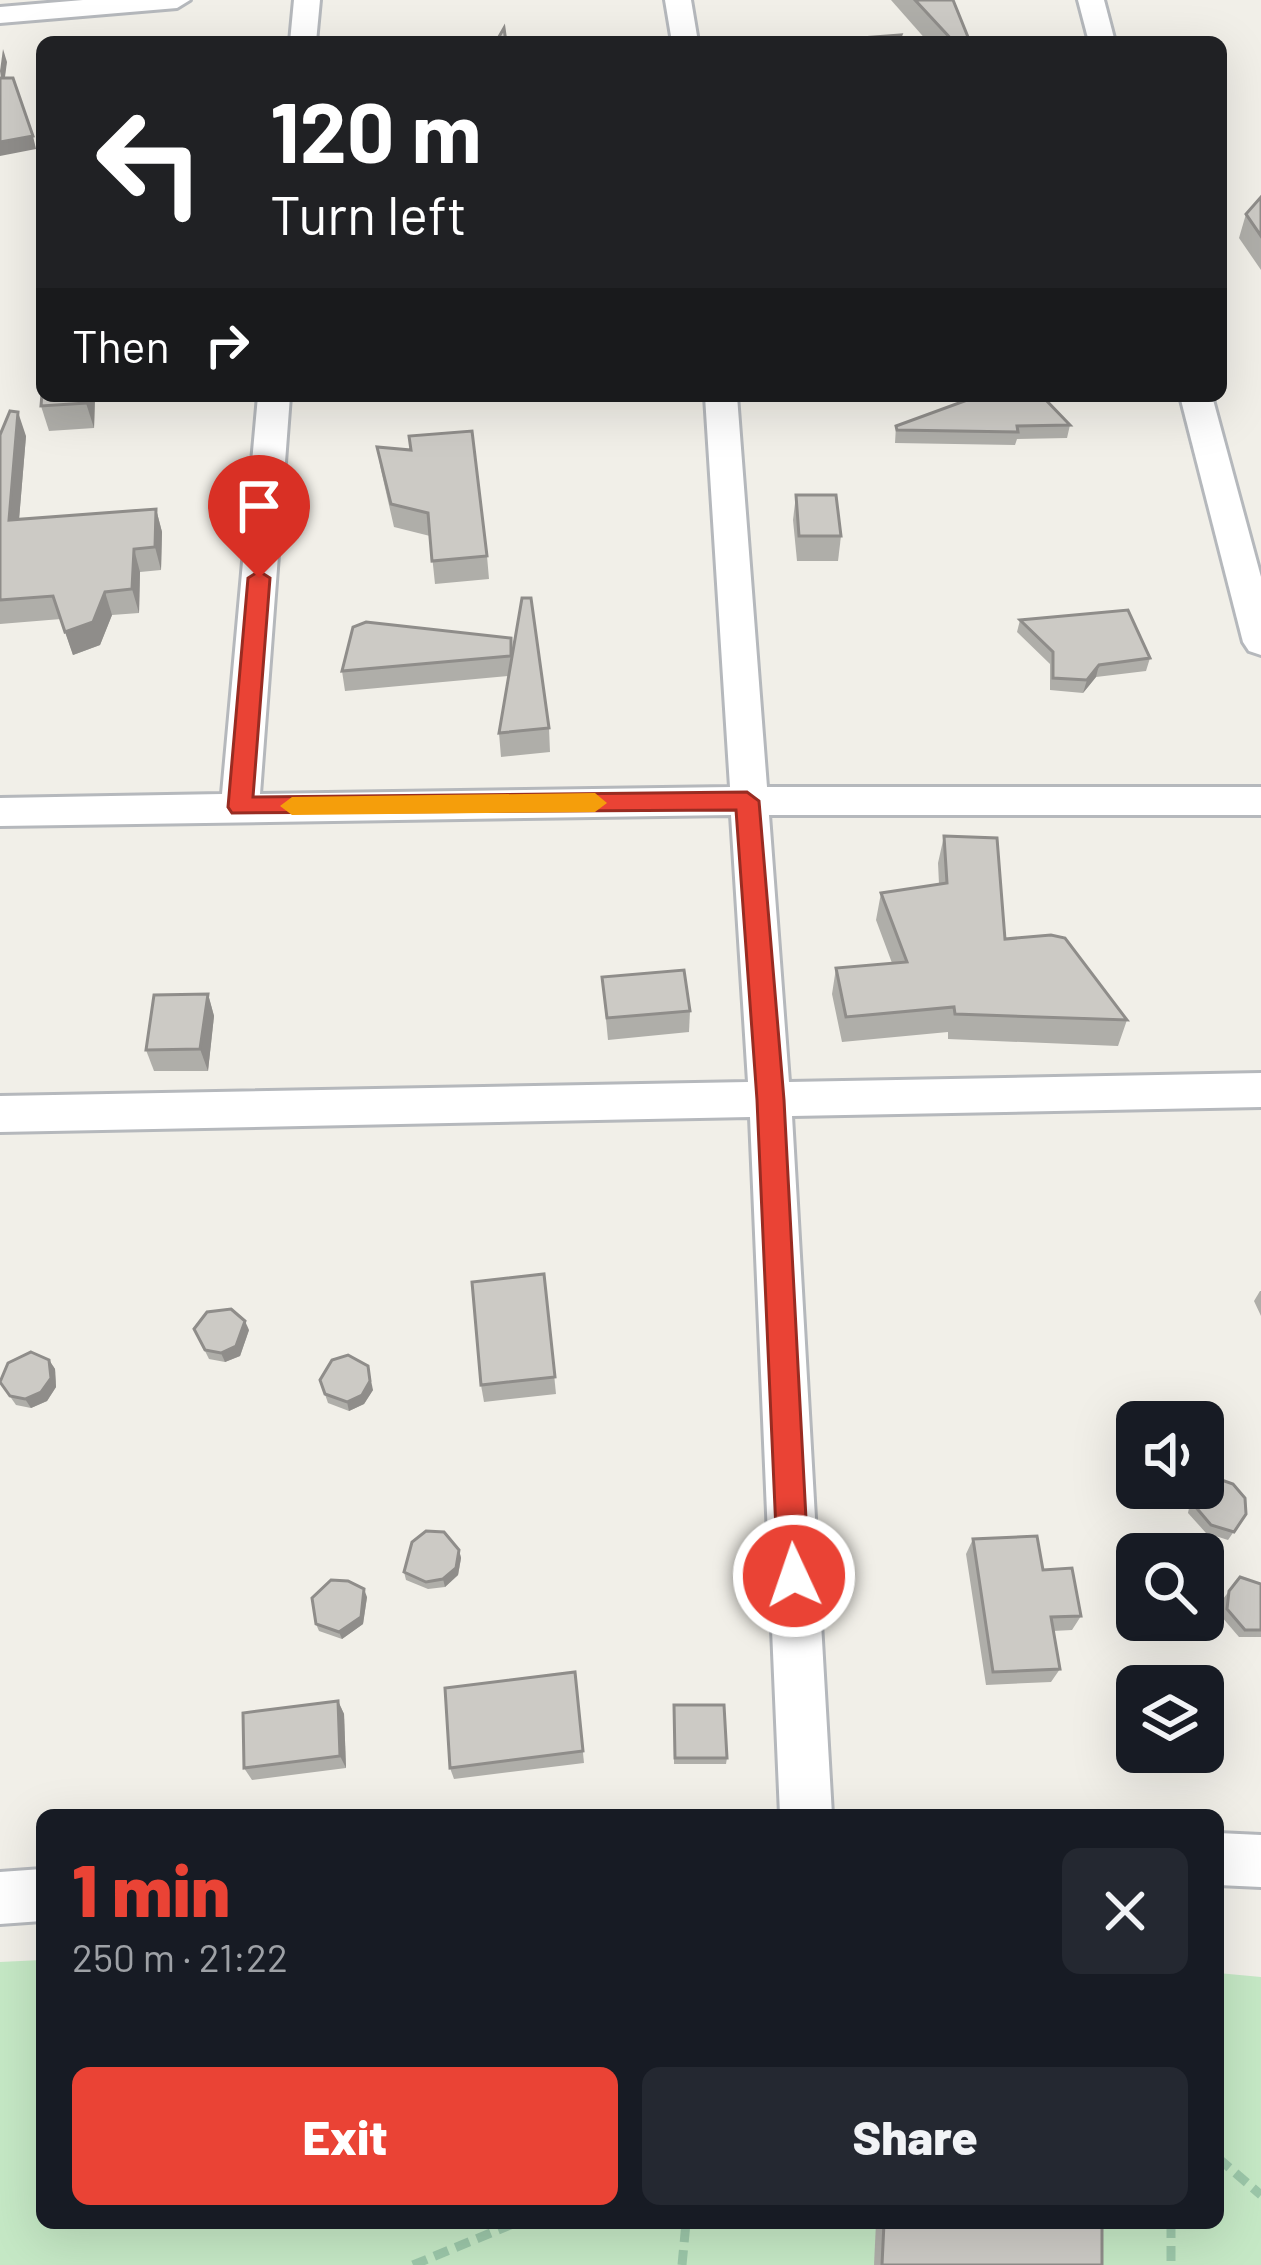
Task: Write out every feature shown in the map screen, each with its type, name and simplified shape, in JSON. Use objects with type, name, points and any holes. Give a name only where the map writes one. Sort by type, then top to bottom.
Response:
[{"type":"street","points":[[0,16],[176,0]]},
{"type":"street","points":[[304,36],[307,0]]},
{"type":"street","points":[[678,0],[684,36]]},
{"type":"street","points":[[1091,0],[1100,36]]},
{"type":"street","points":[[240,807],[274,402]]},
{"type":"street","points":[[722,402],[770,1100],[806,1809]]},
{"type":"street","points":[[1198,402],[1261,642]]},
{"type":"street","points":[[0,812],[747,801],[1261,801]]},
{"type":"street","points":[[0,1114],[1261,1090]]},
{"type":"street","points":[[1224,1859],[1261,1862]]},
{"type":"street","points":[[0,1898],[36,1895]]},
{"type":"path","points":[[1224,2163],[1261,2195]]},
{"type":"path","points":[[413,2265],[500,2229]]},
{"type":"path","points":[[682,2265],[685,2229]]},
{"type":"path","points":[[1171,2229],[1171,2265]]},
{"type":"green space","points":[[36,1960],[36,2229],[1224,2229],[1224,1974],[1261,1977],[1261,2265],[0,2265],[0,1962]]},
{"type":"building","points":[[915,0],[953,0],[968,36],[948,36]]},
{"type":"building","points":[[0,78],[13,78],[33,136],[0,142]]},
{"type":"building","points":[[1261,197],[1261,236],[1246,214]]},
{"type":"building","points":[[41,402],[86,402],[86,403],[41,406]]},
{"type":"building","points":[[962,402],[1048,402],[1070,425],[1017,426],[1018,432],[897,430],[896,426]]},
{"type":"building","points":[[10,411],[18,412],[9,520],[156,509],[155,547],[134,549],[132,589],[105,592],[93,622],[65,632],[53,596],[0,600],[0,435]]},
{"type":"building","points":[[472,431],[487,556],[432,561],[428,513],[391,504],[377,447],[411,450],[409,436]]},
{"type":"building","points":[[796,495],[836,495],[841,536],[799,536]]},
{"type":"building","points":[[522,598],[531,598],[549,728],[499,733]]},
{"type":"building","points":[[1128,610],[1150,658],[1099,665],[1087,680],[1053,678],[1053,652],[1020,620]]},
{"type":"building","points":[[366,622],[511,638],[511,656],[342,671],[353,627]]},
{"type":"building","points":[[944,836],[997,838],[1005,939],[1065,938],[1127,1020],[955,1014],[954,1007],[846,1017],[836,968],[907,962],[881,893],[947,883]]},
{"type":"building","points":[[684,970],[690,1011],[607,1018],[602,977]]},
{"type":"building","points":[[208,994],[200,1049],[146,1050],[154,995]]},
{"type":"building","points":[[544,1274],[555,1377],[481,1385],[472,1282]]},
{"type":"building","points":[[231,1309],[245,1321],[236,1346],[221,1353],[205,1350],[194,1329],[207,1312]]},
{"type":"building","points":[[31,1352],[49,1360],[51,1378],[41,1392],[25,1399],[10,1396],[0,1382],[8,1363]]},
{"type":"building","points":[[348,1355],[368,1366],[370,1381],[362,1395],[347,1402],[325,1394],[320,1380],[332,1360]]},
{"type":"building","points":[[1224,1481],[1233,1484],[1245,1498],[1246,1514],[1234,1532],[1211,1525],[1197,1509],[1224,1509]]},
{"type":"building","points":[[426,1531],[444,1532],[459,1550],[456,1568],[443,1579],[426,1582],[404,1572],[412,1542]]},
{"type":"building","points":[[1037,1536],[1043,1570],[1072,1568],[1081,1616],[1051,1617],[1060,1669],[993,1672],[973,1539]]},
{"type":"building","points":[[1240,1577],[1261,1584],[1261,1630],[1245,1630],[1227,1609],[1229,1591]]},
{"type":"building","points":[[331,1580],[364,1589],[361,1617],[339,1632],[316,1624],[312,1598]]},
{"type":"building","points":[[575,1672],[583,1751],[450,1768],[445,1688]]},
{"type":"building","points":[[338,1701],[340,1756],[244,1768],[243,1713]]},
{"type":"building","points":[[674,1705],[724,1705],[727,1758],[675,1758]]},
{"type":"building","points":[[884,2229],[1102,2229],[1102,2265],[882,2265]]},
{"type":"slow traffic","points":[[292,806],[595,803]]},
{"type":"route","points":[[259,578],[240,807],[747,801],[770,1100],[794,1576]]}]
